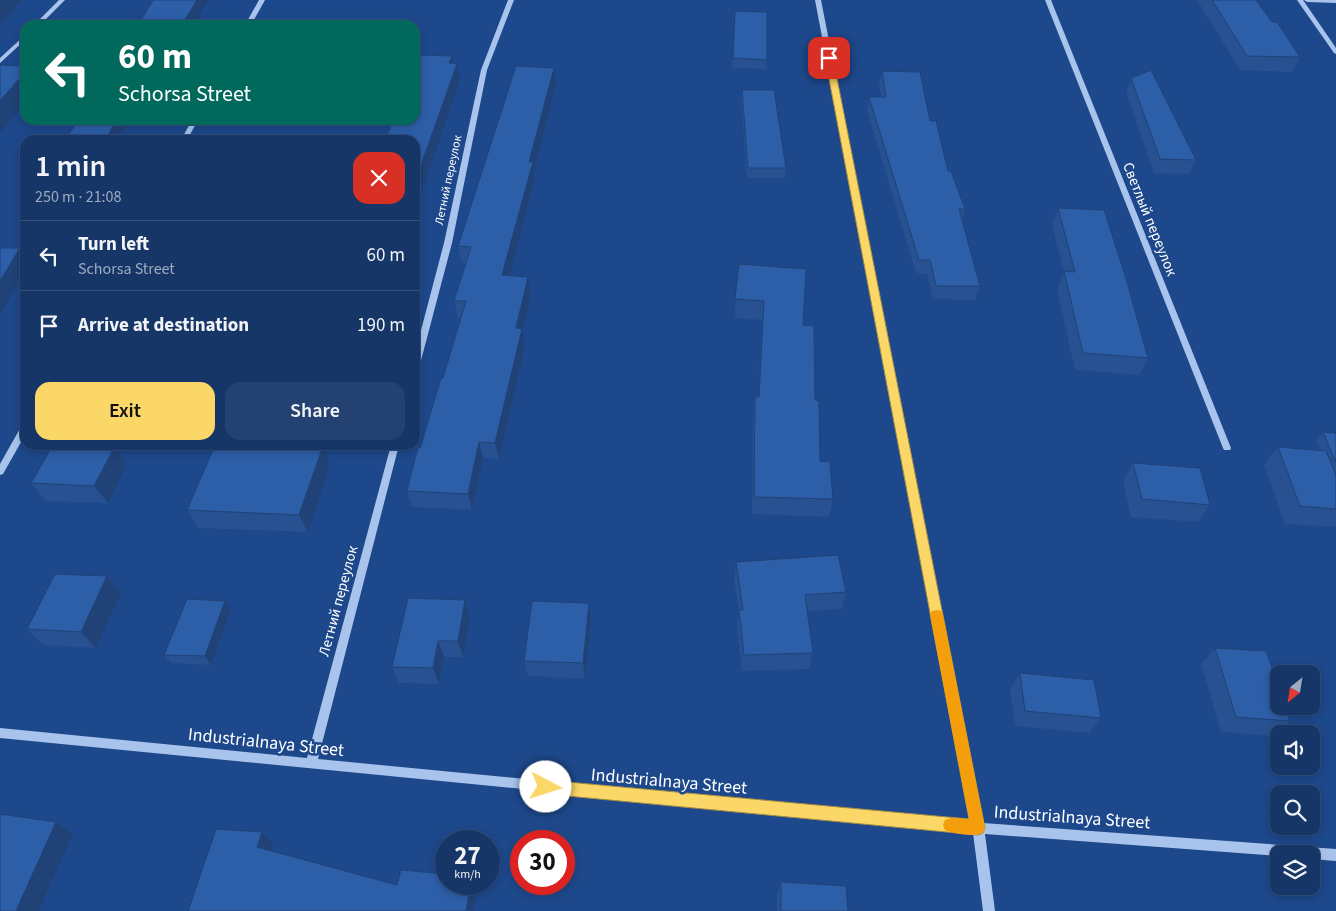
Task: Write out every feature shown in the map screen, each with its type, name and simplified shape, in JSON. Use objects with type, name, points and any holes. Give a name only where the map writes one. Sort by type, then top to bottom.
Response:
[{"type":"street","points":[[42,20],[62,0]]},
{"type":"street","points":[[251,20],[262,0]]},
{"type":"street","name":"Летний переулок","points":[[420,349],[448,243],[484,70],[511,0]]},
{"type":"street","points":[[818,0],[978,828],[989,911]]},
{"type":"street","name":"Светлый переулок","points":[[1048,0],[1227,448]]},
{"type":"street","points":[[1300,0],[1336,52]]},
{"type":"street","points":[[1307,0],[1336,1]]},
{"type":"street","points":[[0,61],[20,42]]},
{"type":"street","points":[[0,472],[20,436]]},
{"type":"street","name":"Летний переулок","points":[[311,764],[394,450]]},
{"type":"street","name":"Industrialnaya Street","points":[[0,733],[978,828],[1336,855]]},
{"type":"building","points":[[153,0],[197,0],[185,20],[141,20]]},
{"type":"building","points":[[1212,0],[1256,0],[1272,22],[1277,22],[1300,57],[1247,56]]},
{"type":"building","points":[[735,11],[767,12],[767,60],[733,58]]},
{"type":"building","points":[[420,55],[452,56],[449,63],[457,64],[420,168],[420,135],[387,135],[391,125],[420,125]]},
{"type":"building","points":[[0,65],[20,66],[20,78],[0,101]]},
{"type":"building","points":[[516,66],[554,68],[529,162],[533,162],[502,275],[528,277],[516,328],[522,329],[495,443],[479,442],[468,494],[407,491],[417,450],[420,450],[466,301],[454,301],[471,247],[458,246]]},
{"type":"building","points":[[1151,70],[1196,160],[1160,159],[1131,78]]},
{"type":"building","points":[[882,71],[920,72],[930,121],[936,121],[948,171],[951,171],[965,209],[959,209],[980,286],[936,286],[930,260],[919,260],[869,97],[886,97]]},
{"type":"building","points":[[742,90],[774,90],[786,168],[748,168]]},
{"type":"building","points":[[75,125],[114,125],[108,135],[68,135]]},
{"type":"building","points":[[1058,208],[1104,210],[1125,275],[1148,358],[1083,353],[1064,271],[1075,272]]},
{"type":"building","points":[[0,248],[20,248],[0,281]]},
{"type":"building","points":[[739,264],[806,269],[803,325],[814,326],[815,400],[819,401],[820,461],[830,462],[833,499],[754,497],[755,397],[759,397],[764,301],[735,299]]},
{"type":"building","points":[[1323,432],[1336,433],[1336,463]]},
{"type":"building","points":[[1278,447],[1326,451],[1336,475],[1336,509],[1300,506]]},
{"type":"building","points":[[50,450],[113,450],[94,486],[31,483]]},
{"type":"building","points":[[213,450],[322,450],[299,515],[187,510]]},
{"type":"building","points":[[1133,463],[1200,468],[1210,505],[1142,499]]},
{"type":"building","points":[[838,555],[846,592],[805,595],[813,653],[744,655],[739,610],[743,610],[736,562]]},
{"type":"building","points":[[55,574],[107,576],[81,632],[27,629]]},
{"type":"building","points":[[408,598],[465,600],[458,641],[438,641],[433,668],[392,667]]},
{"type":"building","points":[[187,599],[225,601],[205,656],[164,655]]},
{"type":"building","points":[[532,601],[589,603],[583,663],[524,661]]},
{"type":"building","points":[[1215,648],[1266,651],[1271,665],[1270,715],[1288,715],[1290,721],[1236,717]]},
{"type":"building","points":[[1020,673],[1094,680],[1101,718],[1025,711]]},
{"type":"building","points":[[0,814],[56,822],[16,911],[0,911]]},
{"type":"building","points":[[216,829],[262,832],[257,847],[397,885],[401,870],[435,873],[435,895],[469,895],[466,911],[188,911]]},
{"type":"building","points":[[781,882],[846,886],[848,911],[781,911]]},
{"type":"slow traffic","points":[[937,615],[978,828],[951,825]]},
{"type":"route","points":[[546,787],[978,828],[829,58]]}]
